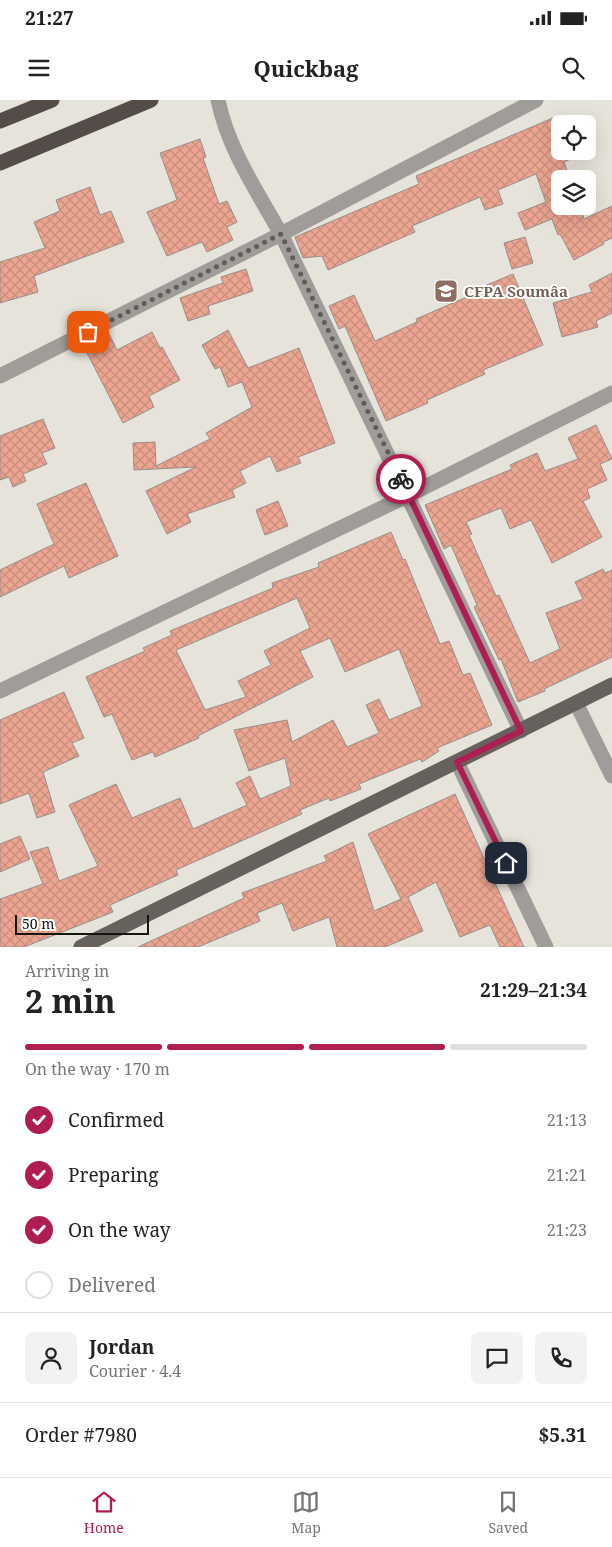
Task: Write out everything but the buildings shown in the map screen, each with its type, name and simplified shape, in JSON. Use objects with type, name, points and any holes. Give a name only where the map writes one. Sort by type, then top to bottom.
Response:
[{"type":"highway","points":[[0,121],[52,100]]},
{"type":"highway","points":[[0,162],[151,100]]},
{"type":"main road","points":[[81,947],[612,685]]},
{"type":"street","points":[[218,100],[225,127],[236,154],[281,234],[409,495],[521,731]]},
{"type":"street","points":[[0,376],[281,234],[536,100]]},
{"type":"street","points":[[0,691],[409,495],[612,393]]},
{"type":"street","points":[[576,703],[612,776]]},
{"type":"street","points":[[457,762],[546,947]]},
{"type":"way so far","points":[[88,332],[281,234],[401,479]]},
{"type":"place","name":"CFPA Soumâa","points":[[446,291]]},
{"type":"route","points":[[401,479],[521,731],[457,762],[506,863]]}]
